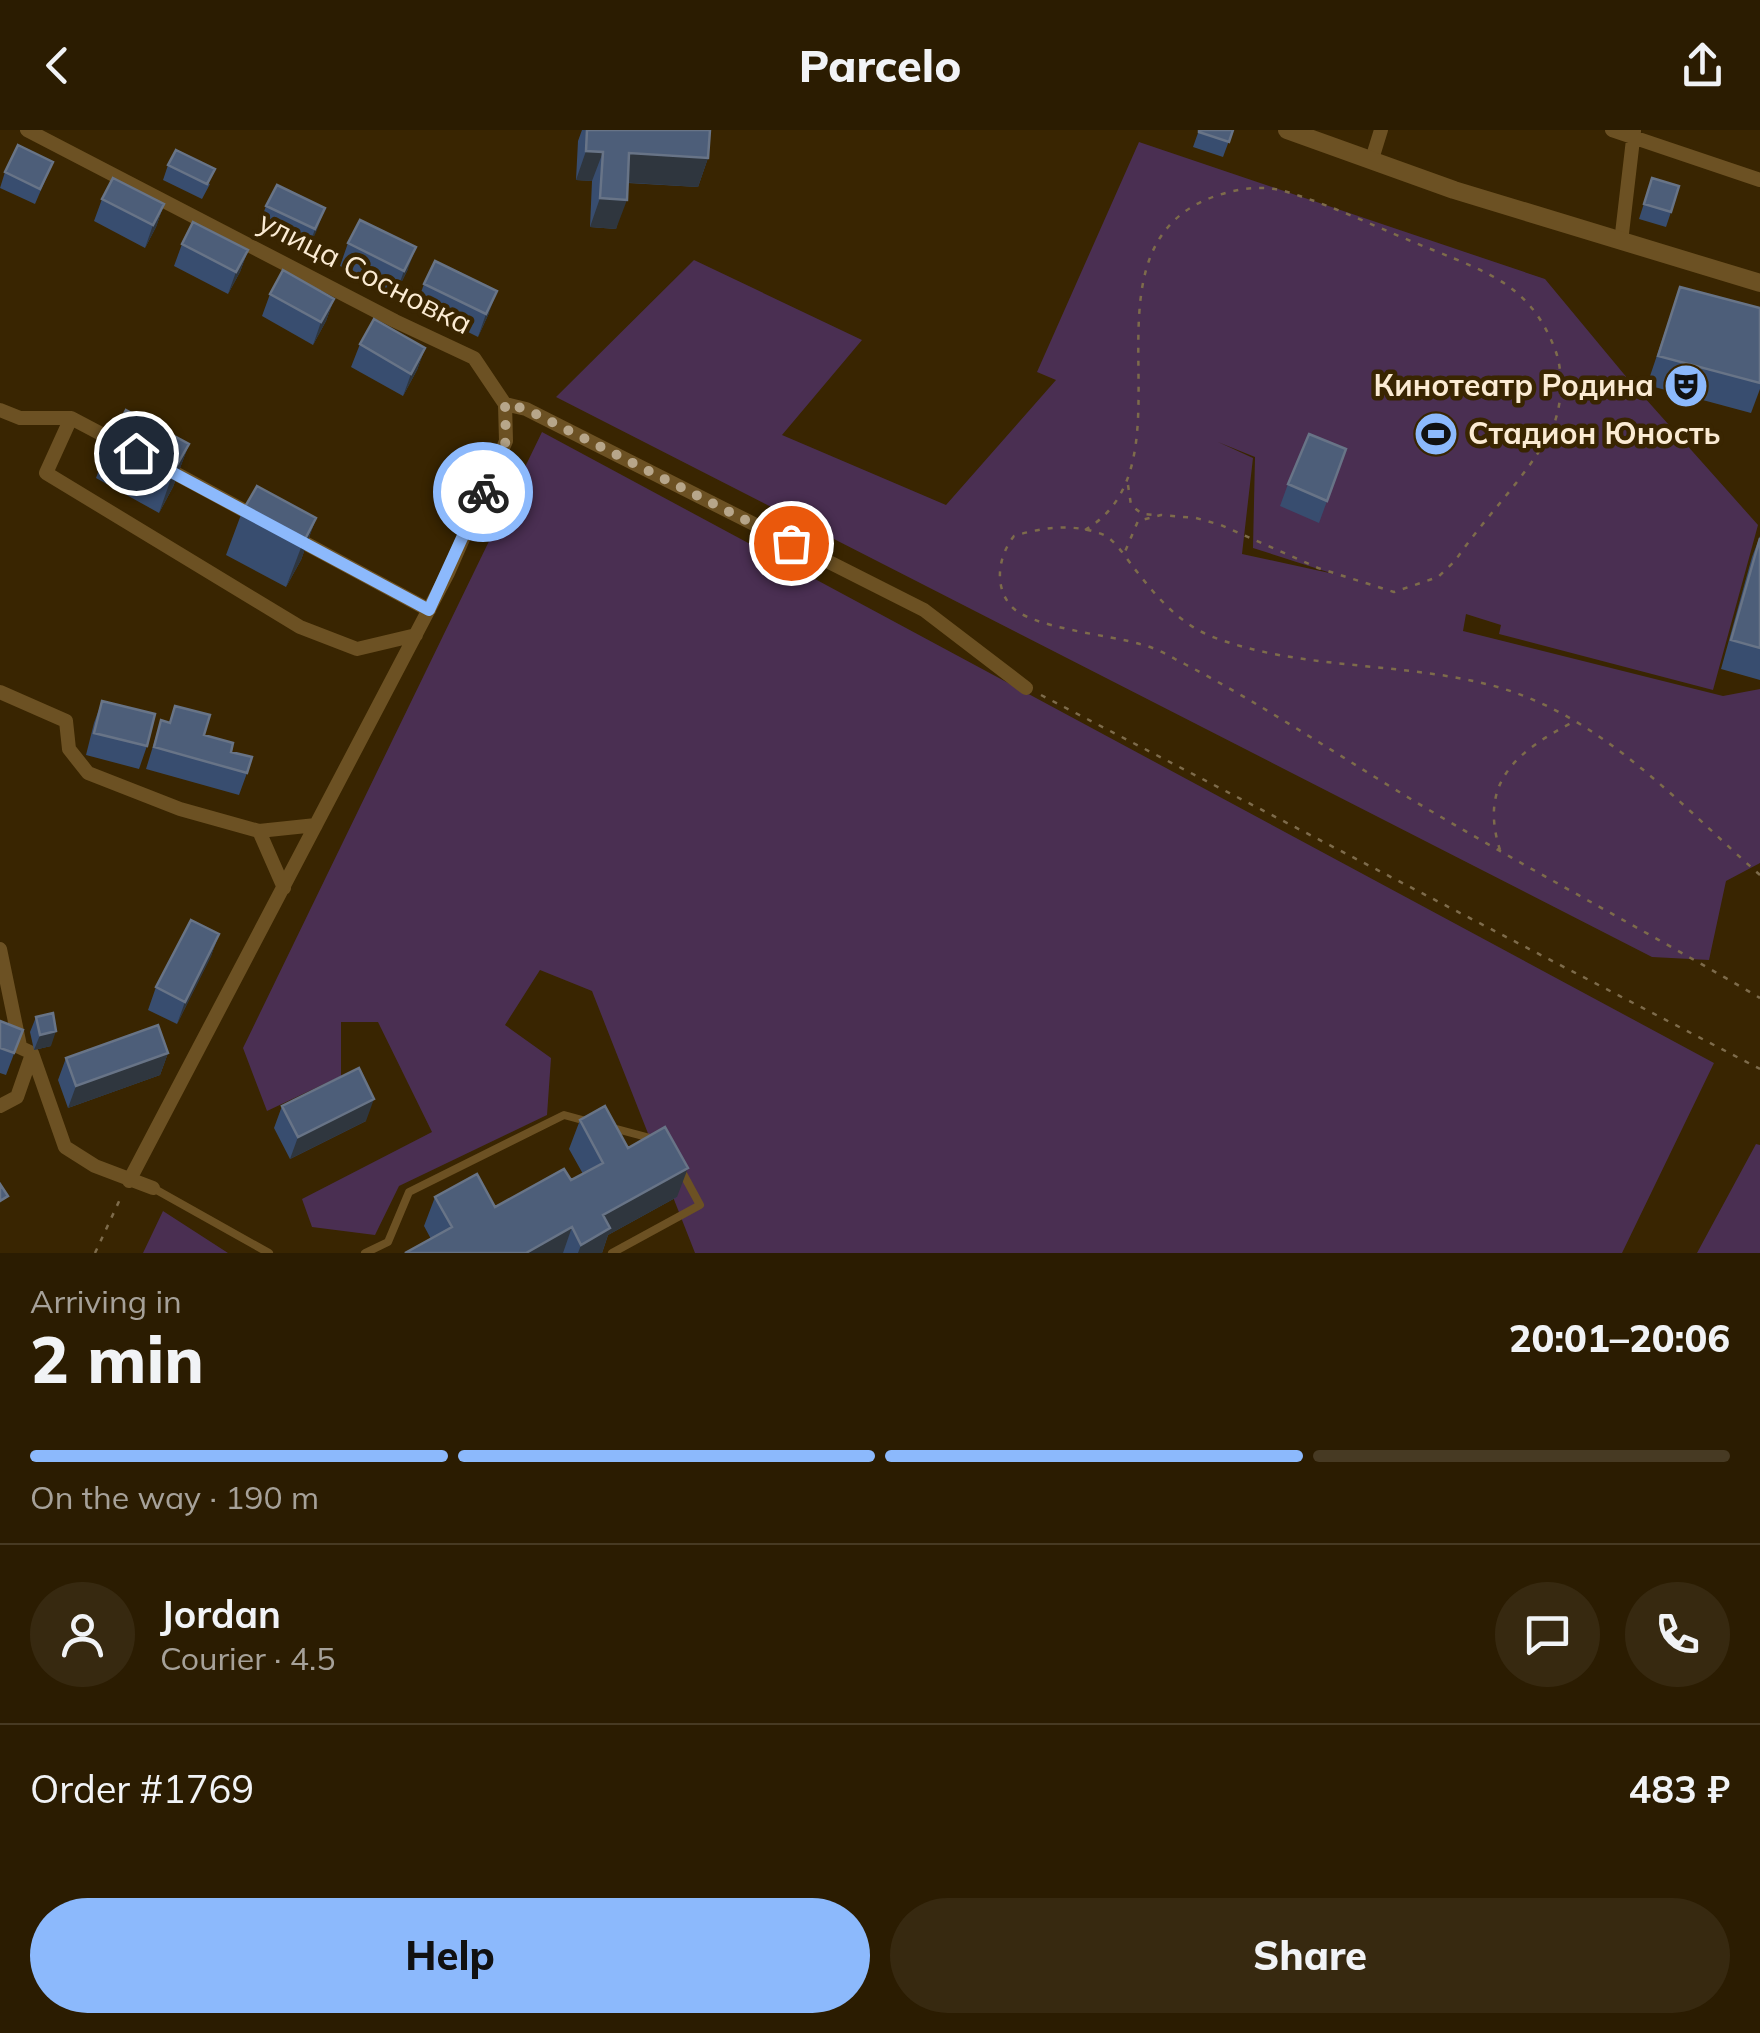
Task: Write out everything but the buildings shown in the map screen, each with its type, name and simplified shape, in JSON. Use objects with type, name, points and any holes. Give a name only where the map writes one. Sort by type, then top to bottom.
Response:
[{"type":"street","name":"улица Сосновка","points":[[27,130],[474,358],[505,404]]},
{"type":"street","points":[[1287,130],[1454,190],[1760,283]]},
{"type":"street","points":[[1372,159],[1381,130]]},
{"type":"street","points":[[1612,130],[1633,133],[1760,180]]},
{"type":"street","points":[[1621,242],[1633,133]]},
{"type":"street","points":[[129,1180],[429,610],[506,441],[505,404],[526,409],[924,610],[1026,688]]},
{"type":"street","points":[[0,410],[20,418],[72,418],[429,610]]},
{"type":"street","points":[[72,418],[46,474],[300,627],[358,649],[416,635]]},
{"type":"street","points":[[0,692],[66,721],[69,749],[88,773],[180,809],[259,831],[316,825]]},
{"type":"street","points":[[259,831],[284,888]]},
{"type":"street","points":[[0,949],[26,1050],[64,1147],[94,1166],[153,1188]]},
{"type":"street","points":[[0,1038],[26,1050]]},
{"type":"street","points":[[0,1106],[17,1097],[26,1050]]},
{"type":"lane","points":[[366,1253],[388,1242],[409,1192],[564,1115],[667,1143]]},
{"type":"lane","points":[[612,1253],[700,1205],[675,1158]]},
{"type":"lane","points":[[153,1188],[269,1253]]},
{"type":"path","points":[[1245,188],[1282,190],[1502,281],[1528,300],[1540,318],[1562,370],[1551,431],[1455,561],[1438,577],[1394,592],[1318,568],[1221,525],[1196,518],[1161,516],[1142,514],[1130,505],[1128,482],[1139,393],[1140,291],[1148,258],[1190,207],[1218,194],[1245,188]]},
{"type":"path","points":[[1084,530],[1104,519],[1128,482]]},
{"type":"path","points":[[1124,556],[1138,521],[1161,516]]},
{"type":"path","points":[[1760,875],[1619,749],[1527,696],[1483,683],[1402,668],[1255,652],[1208,636],[1178,618],[1107,536],[1059,526],[1014,536],[1004,548],[1002,588],[1011,606],[1030,619],[1142,644],[1174,658],[1500,852],[1760,998]]},
{"type":"path","points":[[1026,688],[1760,1068]]},
{"type":"path","points":[[1500,852],[1494,831],[1494,802],[1501,778],[1517,757],[1574,721]]},
{"type":"path","points":[[95,1253],[129,1180]]},
{"type":"shaded area","points":[[1139,142],[1545,279],[1758,525],[1713,690],[1499,634],[1501,625],[1466,614],[1463,631],[1723,696],[1760,689],[1760,863],[1726,881],[1709,960],[1652,957],[556,397],[694,260],[862,340],[782,435],[946,505],[1056,380],[1037,372]],"holes":[[[1218,442],[1255,457],[1253,548],[1334,574],[1242,554],[1253,458]]]},
{"type":"shaded area","points":[[542,432],[1714,1063],[1622,1253],[695,1253],[592,991],[540,970],[505,1025],[551,1058],[547,1115],[399,1186],[375,1235],[312,1227],[302,1199],[432,1132],[378,1022],[341,1022],[341,1076],[267,1111],[243,1048]]},
{"type":"shaded area","points":[[1756,1144],[1760,1145],[1760,1253],[1697,1253]]},
{"type":"shaded area","points":[[163,1211],[228,1253],[143,1253]]},
{"type":"way so far","points":[[483,492],[506,441],[505,404],[526,409],[791,543]]},
{"type":"place","name":"Кинотеатр Родина","points":[[1686,386]]},
{"type":"place","name":"Стадион Юность","points":[[1436,434]]},
{"type":"route","points":[[136,453],[429,610],[483,492]]}]
